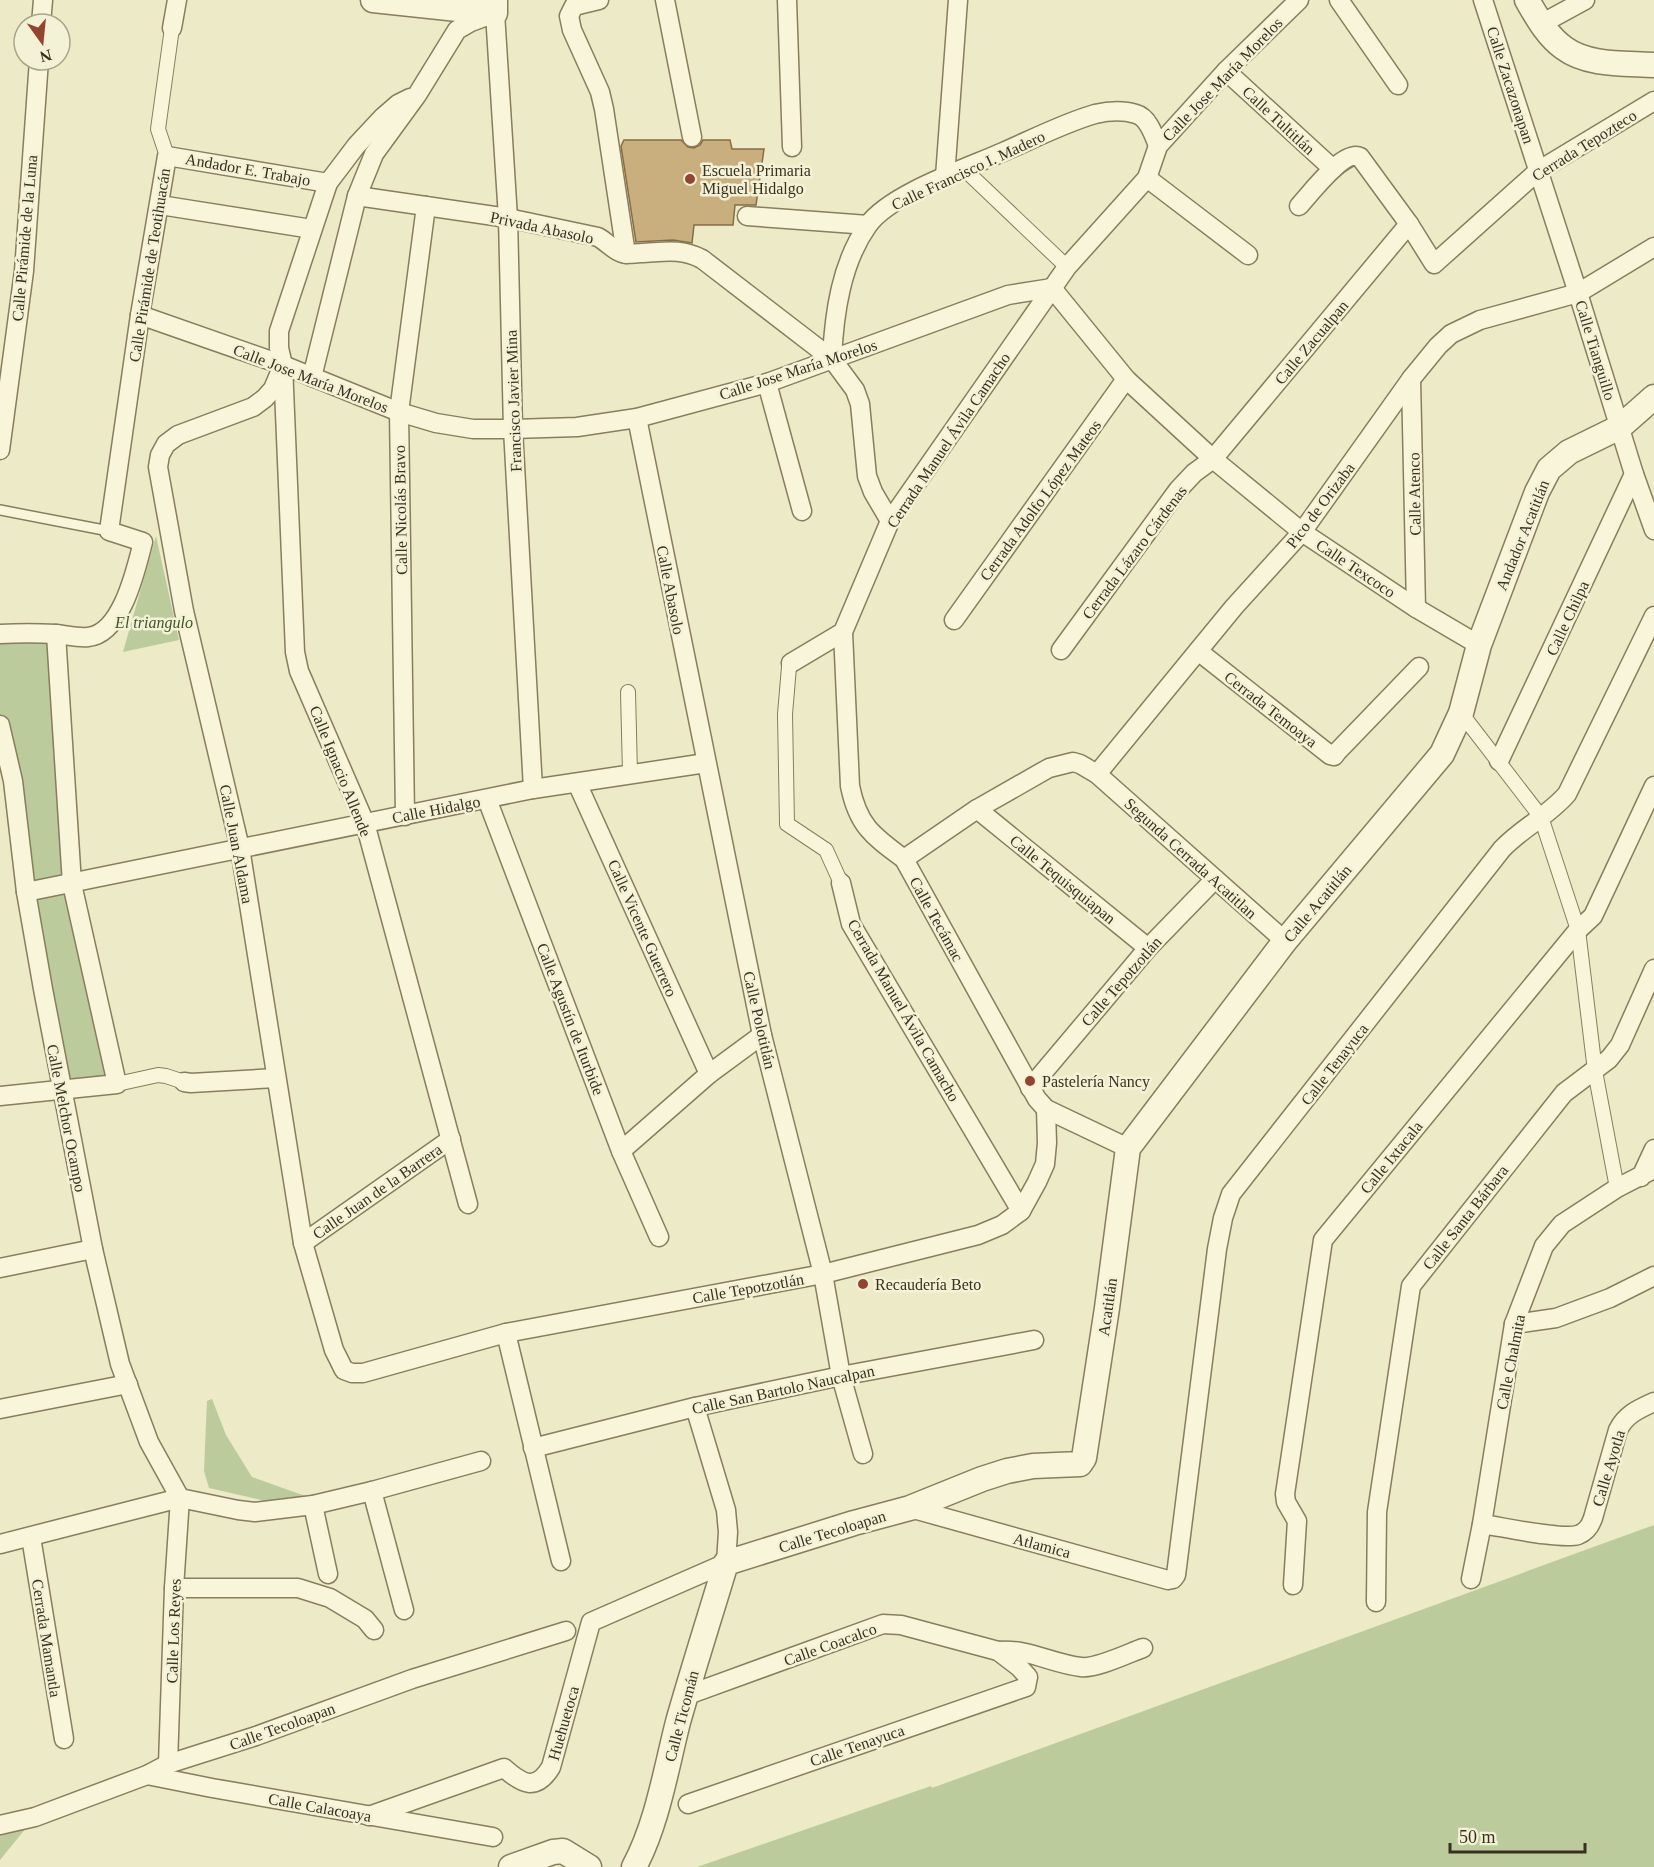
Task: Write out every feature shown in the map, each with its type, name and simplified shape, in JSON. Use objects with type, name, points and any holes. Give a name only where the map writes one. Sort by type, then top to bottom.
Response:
[{"type":"street","name":"Calle Pirámide de Teotihuacán","points":[[109,531],[140,315],[167,156],[158,129],[177,0]]},
{"type":"street","points":[[373,0],[495,6]]},
{"type":"street","points":[[599,0],[574,6],[569,16],[572,30],[600,92],[626,254],[680,251],[702,259],[832,359],[858,396],[867,476],[873,492],[890,521]]},
{"type":"street","points":[[665,0],[692,137]]},
{"type":"street","points":[[787,0],[792,147]]},
{"type":"street","points":[[945,177],[958,0]]},
{"type":"street","name":"Calle Jose María Morelos","points":[[140,315],[283,365],[399,412],[436,423],[473,429],[577,427],[637,418],[767,383],[1008,295],[1052,288],[1067,267],[1147,178],[1158,146],[1226,71],[1299,0]]},
{"type":"street","points":[[1340,0],[1398,85]]},
{"type":"street","name":"Calle Zacazonapan","points":[[1483,0],[1538,171]]},
{"type":"street","points":[[1527,0],[1541,24],[1564,48],[1581,56],[1601,61],[1654,65]]},
{"type":"street","points":[[1541,24],[1585,0]]},
{"type":"street","points":[[312,377],[357,196],[374,154],[417,95],[457,30],[495,6]]},
{"type":"street","name":"Francisco Javier Mina","points":[[495,6],[508,218],[513,429],[532,789]]},
{"type":"street","name":"Calle Tultitlán","points":[[1226,71],[1333,169]]},
{"type":"street","name":"Calle Pirámide de la Luna","points":[[0,450],[24,271],[38,72]]},
{"type":"street","name":"Calle Ignacio Allende","points":[[417,95],[398,104],[383,117],[328,183],[279,331],[279,348],[283,365],[295,652],[299,671],[365,823],[468,1204]]},
{"type":"street","name":"Cerrada Tepozteco","points":[[1409,224],[1434,264],[1538,171],[1654,101]]},
{"type":"street","name":"Calle Francisco I. Madero","points":[[832,359],[833,330],[843,279],[868,225],[880,211],[945,177],[1095,114],[1125,112],[1139,114],[1148,123],[1158,146]]},
{"type":"street","points":[[1299,206],[1333,169],[1349,156],[1355,155],[1360,157],[1409,224]]},
{"type":"street","name":"Andador E. Trabajo","points":[[167,156],[328,183]]},
{"type":"street","points":[[964,169],[1067,267]]},
{"type":"street","name":"Calle Tianguillo","points":[[1538,171],[1634,474],[1654,530]]},
{"type":"street","points":[[1147,178],[1248,255]]},
{"type":"street","name":"Privada Abasolo","points":[[357,196],[508,218],[598,237],[616,251],[626,254]]},
{"type":"street","points":[[160,205],[312,229]]},
{"type":"street","name":"Calle Nicolás Bravo","points":[[405,816],[399,412],[426,206]]},
{"type":"street","points":[[747,216],[868,225]]},
{"type":"street","name":"Calle Zacualpan","points":[[1213,459],[1409,224]]},
{"type":"street","name":"Pico de Orizaba","points":[[1097,774],[1234,607],[1302,532],[1438,346],[1452,334],[1480,320],[1578,293],[1654,247]]},
{"type":"street","name":"Calle Texcoco","points":[[1052,288],[1126,379],[1213,459],[1302,532],[1416,608],[1479,645]]},
{"type":"street","name":"Cerrada Manuel Ávila Camacho","points":[[904,859],[873,835],[862,823],[854,806],[850,786],[843,632],[890,521],[1052,288]]},
{"type":"street","name":"Calle Juan Aldama","points":[[283,365],[273,389],[265,398],[253,407],[178,435],[166,444],[158,467],[184,611],[240,848],[303,1243],[339,1363],[344,1370],[363,1373]]},
{"type":"street","name":"Cerrada Adolfo López Mateos","points":[[954,620],[1126,379]]},
{"type":"street","name":"Calle Atenco","points":[[1412,380],[1416,608]]},
{"type":"street","points":[[767,383],[802,511]]},
{"type":"street","name":"Andador Acatitlán","points":[[1479,645],[1537,492],[1549,469],[1569,452],[1620,427],[1654,396]]},
{"type":"street","name":"Calle Abasolo","points":[[637,418],[706,762]]},
{"type":"street","name":"Cerrada Lázaro Cárdenas","points":[[1061,650],[1178,490],[1213,459]]},
{"type":"street","name":"Calle Chilpa","points":[[1499,761],[1634,474]]},
{"type":"street","points":[[0,634],[56,634],[88,637],[107,628],[119,613],[134,577],[143,542],[109,531]]},
{"type":"street","name":"Calle Tenayuca","points":[[1173,1579],[1176,1575],[1217,1248],[1222,1218],[1232,1194],[1502,849],[1516,834],[1556,806],[1567,794],[1654,616]]},
{"type":"street","name":"Cerrada Manuel Ávila Camacho","points":[[843,632],[791,663],[789,667],[786,714],[787,824],[826,850],[841,883],[851,924],[1021,1211]]},
{"type":"street","points":[[56,634],[72,884],[117,1084]]},
{"type":"street","name":"Calle Acatitlán","points":[[1128,1148],[1285,941],[1442,754],[1461,713],[1479,645]]},
{"type":"street","name":"Cerrada Temoaya","points":[[1198,651],[1329,755],[1334,756],[1419,667]]},
{"type":"street","points":[[628,692],[630,773]]},
{"type":"street","points":[[1461,713],[1541,817],[1578,930],[1595,1071],[1617,1188]]},
{"type":"street","name":"Calle Melchor Ocampo","points":[[0,725],[26,892],[93,1249],[120,1364],[149,1442],[180,1498]]},
{"type":"street","name":"Calle Hidalgo","points":[[26,892],[532,789],[706,762]]},
{"type":"street","name":"Calle Polotitlán","points":[[706,762],[762,1035],[823,1274],[841,1376],[863,1454]]},
{"type":"street","name":"Calle Tecámac","points":[[1046,1108],[1030,1088],[904,859],[977,809],[1049,768],[1067,763],[1080,764],[1097,774]]},
{"type":"street","name":"Segunda Cerrada Acatitlan","points":[[1097,774],[1285,941]]},
{"type":"street","name":"Calle Vicente Guerrero","points":[[577,783],[709,1074]]},
{"type":"street","name":"Calle Ixtacala","points":[[1293,1585],[1297,1521],[1286,1503],[1285,1494],[1323,1240],[1578,930],[1593,916],[1654,786]]},
{"type":"street","name":"Calle Agustín de Iturbide","points":[[487,799],[621,1150],[659,1237]]},
{"type":"street","name":"Calle Tequisquiapan","points":[[977,809],[1148,948]]},
{"type":"street","name":"Calle Tepotzotlán","points":[[1030,1088],[1148,948],[1215,879]]},
{"type":"street","name":"Calle Santa Bárbara","points":[[1376,1602],[1377,1512],[1411,1286],[1564,1093],[1609,1059],[1620,1045],[1654,969]]},
{"type":"street","points":[[621,1150],[709,1074],[762,1035]]},
{"type":"street","points":[[0,1096],[117,1084],[158,1075],[184,1082],[276,1078]]},
{"type":"street","points":[[1046,1108],[1128,1148]]},
{"type":"street","name":"Calle Tepotzotlán","points":[[363,1373],[506,1333],[823,1274],[978,1235],[1002,1225],[1021,1211],[1045,1164],[1046,1108]]},
{"type":"street","name":"Calle Juan de la Barrera","points":[[303,1243],[451,1138]]},
{"type":"street","name":"Acatitlán","points":[[1080,1464],[1084,1458],[1128,1148]]},
{"type":"street","points":[[1648,1173],[1654,1149]]},
{"type":"street","name":"Calle Chalmita","points":[[1471,1579],[1514,1324],[1544,1246],[1562,1224],[1617,1188],[1648,1173]]},
{"type":"street","points":[[0,1268],[93,1249]]},
{"type":"street","points":[[1514,1324],[1556,1318],[1610,1298],[1654,1276]]},
{"type":"street","points":[[506,1333],[561,1561]]},
{"type":"street","name":"Calle San Bartolo Naucalpan","points":[[533,1448],[695,1407],[841,1376],[1034,1340]]},
{"type":"street","points":[[0,1409],[128,1384]]},
{"type":"street","name":"Calle Ayotla","points":[[1482,1524],[1568,1537],[1578,1535],[1590,1526],[1622,1421],[1632,1412],[1654,1402]]},
{"type":"street","points":[[695,1407],[726,1510],[728,1532],[726,1563]]},
{"type":"street","points":[[0,1544],[180,1498],[255,1512],[313,1505],[481,1461]]},
{"type":"street","name":"Calle Tecoloapan","points":[[591,1622],[726,1563],[910,1508],[982,1479],[1033,1466],[1080,1464]]},
{"type":"street","points":[[372,1491],[404,1610]]},
{"type":"street","name":"Calle Los Reyes","points":[[168,1764],[174,1588],[180,1498]]},
{"type":"street","points":[[313,1505],[328,1574]]},
{"type":"street","name":"Atlamica","points":[[910,1508],[1168,1580],[1173,1579]]},
{"type":"street","name":"Cerrada Mamantla","points":[[31,1537],[64,1739]]},
{"type":"street","name":"Calle Ticomán","points":[[634,1867],[643,1850],[654,1815],[685,1696],[726,1563]]},
{"type":"street","points":[[174,1588],[298,1588],[330,1598],[365,1619],[374,1630]]},
{"type":"street","name":"Huehuetoca","points":[[369,1816],[504,1768],[516,1779],[528,1783],[542,1779],[551,1767],[591,1622]]},
{"type":"street","name":"Calle Coacalco","points":[[685,1696],[883,1624],[901,1625],[998,1651],[1028,1677],[1026,1687]]},
{"type":"street","name":"Calle Tecoloapan","points":[[0,1825],[35,1817],[168,1764],[256,1736],[412,1679],[566,1631]]},
{"type":"street","points":[[998,1651],[1012,1649],[1083,1668],[1143,1648]]},
{"type":"street","name":"Calle Tenayuca","points":[[688,1803],[1026,1687]]},
{"type":"street","name":"Calle Calacoaya","points":[[147,1774],[212,1788],[493,1838]]},
{"type":"street","points":[[511,1867],[553,1852],[563,1851],[589,1867]]},
{"type":"lane","points":[[0,510],[109,531]]},
{"type":"green space","name":"El triangulo","points":[[156,536],[179,640],[123,652]]},
{"type":"green space","points":[[0,634],[56,634],[72,884],[117,1084],[62,1089],[0,725]]},
{"type":"green space","points":[[212,1399],[226,1435],[252,1477],[311,1498],[270,1502],[209,1488],[204,1471],[207,1401]]},
{"type":"green space","points":[[1654,1525],[1654,1867],[697,1867],[931,1786],[932,1788]]},
{"type":"green space","points":[[35,1817],[0,1860],[0,1825]]},
{"type":"building","name":"Escuela Primaria Miguel Hidalgo","points":[[624,140],[681,140],[688,147],[694,148],[703,140],[730,140],[732,149],[764,149],[756,205],[735,205],[733,225],[694,225],[692,243],[673,240],[636,242],[621,146]]},
{"type":"place","name":"Escuela Primaria Miguel Hidalgo","points":[[690,179]]},
{"type":"place","name":"Pastelería Nancy","points":[[1030,1081]]},
{"type":"place","name":"Recaudería Beto","points":[[863,1284]]}]
